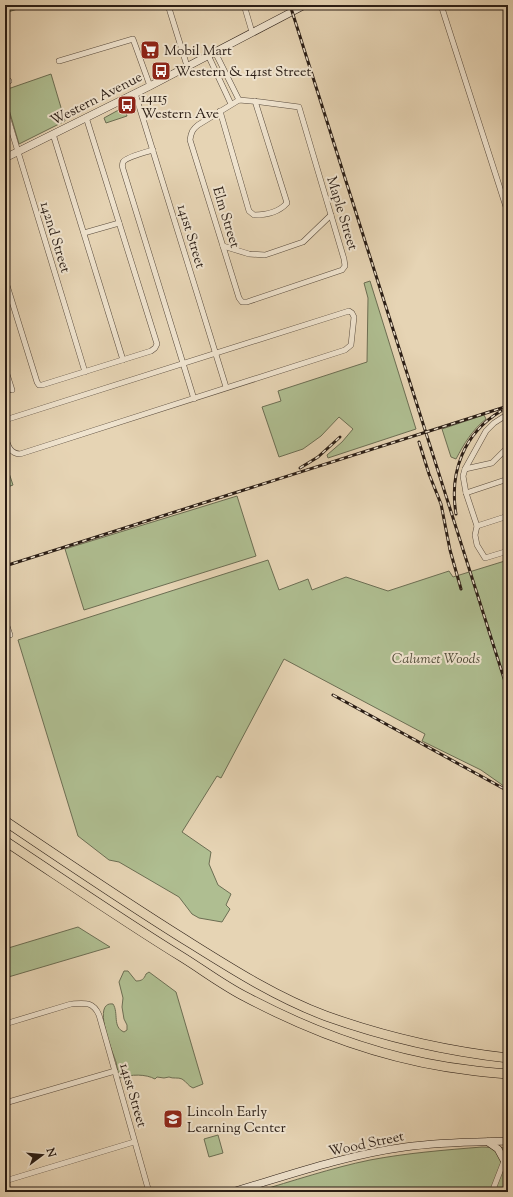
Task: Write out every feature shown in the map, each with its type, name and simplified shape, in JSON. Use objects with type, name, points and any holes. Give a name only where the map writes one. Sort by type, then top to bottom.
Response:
[{"type":"highway","points":[[5,821],[163,926],[264,987],[294,1002],[365,1029],[404,1040],[456,1051],[508,1058]]},
{"type":"highway","points":[[5,841],[147,935],[245,996],[272,1010],[352,1043],[390,1054],[429,1064],[508,1074]]},
{"type":"main road","name":"Western Avenue","points":[[5,158],[150,86],[305,5]]},
{"type":"main road","name":"Wood Street","points":[[232,1192],[341,1160],[404,1147],[443,1142],[508,1141]]},
{"type":"main road","points":[[488,1142],[498,1149],[504,1160]]},
{"type":"street","points":[[168,5],[187,66]]},
{"type":"street","points":[[244,5],[252,32]]},
{"type":"street","points":[[441,5],[508,213]]},
{"type":"street","points":[[58,61],[133,39],[150,86]]},
{"type":"street","points":[[215,52],[239,100]]},
{"type":"street","points":[[208,55],[231,104]]},
{"type":"street","name":"141st Street","points":[[135,93],[226,387]]},
{"type":"street","points":[[239,100],[255,101],[287,202],[284,206],[277,210],[264,215],[254,215],[249,211],[220,111],[239,100]]},
{"type":"street","name":"Maple Street","points":[[242,302],[247,302],[342,270],[345,266],[299,107],[255,101]]},
{"type":"street","name":"142nd Street","points":[[5,109],[85,372]]},
{"type":"street","name":"Elm Street","points":[[220,111],[193,129],[190,140],[239,298],[242,302]]},
{"type":"street","points":[[5,279],[39,385],[151,351],[157,344],[86,117]]},
{"type":"street","points":[[53,134],[124,360]]},
{"type":"street","points":[[153,150],[128,158],[122,164],[194,398]]},
{"type":"street","points":[[223,246],[250,254],[265,255],[303,242],[331,215]]},
{"type":"street","points":[[84,233],[119,223]]},
{"type":"street","points":[[5,420],[349,311],[354,316],[351,345],[345,350],[20,454],[10,450],[5,436]]},
{"type":"street","points":[[5,368],[12,390]]},
{"type":"street","points":[[508,414],[494,423],[486,431],[465,469],[463,476],[466,493],[477,526],[475,535],[477,545],[485,558],[508,551]]},
{"type":"street","points":[[465,469],[492,463],[508,447]]},
{"type":"street","points":[[466,493],[508,479]]},
{"type":"street","points":[[477,526],[508,516]]},
{"type":"street","points":[[5,620],[10,635]]},
{"type":"street","name":"141st Street","points":[[5,1024],[71,1004],[86,1003],[93,1006],[99,1015],[149,1192]]},
{"type":"street","points":[[5,1103],[115,1071]]},
{"type":"street","points":[[5,1181],[134,1142]]},
{"type":"street","points":[[492,1192],[508,1151]]},
{"type":"green space","points":[[5,5],[30,5],[5,13]]},
{"type":"green space","points":[[51,74],[65,121],[19,144],[5,96],[5,90]]},
{"type":"green space","points":[[124,107],[127,116],[106,123],[104,118]]},
{"type":"green space","points":[[370,281],[416,429],[328,458],[327,455],[342,442],[353,429],[339,417],[321,436],[303,449],[279,457],[262,407],[281,401],[278,391],[367,362],[368,298],[364,283]]},
{"type":"green space","points":[[484,415],[486,419],[472,433],[456,459],[451,457],[442,429]]},
{"type":"green space","points":[[5,461],[13,485],[5,488]]},
{"type":"green space","points":[[237,496],[256,556],[84,610],[65,549]]},
{"type":"green space","name":"Calumet Woods","points":[[268,560],[279,590],[308,579],[312,590],[346,577],[388,591],[449,571],[453,577],[508,560],[508,789],[481,770],[422,741],[425,734],[284,659],[221,778],[217,776],[182,832],[211,852],[209,864],[218,885],[231,894],[226,905],[230,909],[222,922],[199,918],[192,914],[179,897],[119,862],[109,860],[78,836],[18,640]]},
{"type":"green space","points":[[78,927],[110,947],[5,978],[5,949]]},
{"type":"green space","points":[[124,971],[128,971],[136,981],[140,981],[149,972],[176,992],[203,1084],[193,1088],[184,1080],[179,1078],[157,1077],[155,1079],[138,1075],[120,1078],[103,1019],[104,1011],[107,1005],[113,1004],[116,1011],[118,1027],[124,1032],[127,1030],[122,1007],[123,998],[119,982]]},
{"type":"green space","points":[[218,1135],[223,1153],[209,1157],[204,1139]]},
{"type":"green space","points":[[482,1147],[508,1148],[508,1192],[255,1192],[370,1160]]},
{"type":"railway","points":[[290,5],[508,691]]},
{"type":"railway","points":[[5,566],[508,406]]},
{"type":"railway","points":[[456,514],[454,498],[455,483],[457,469],[462,455],[477,430],[501,411]]},
{"type":"railway","points":[[300,468],[318,457],[340,437]]},
{"type":"railway","points":[[419,442],[429,474],[441,504],[450,550],[461,589]]},
{"type":"railway","points":[[333,695],[508,791]]},
{"type":"place","name":"Mobil Mart","points":[[150,50]]},
{"type":"place","name":"Western & 141st Street","points":[[161,71]]},
{"type":"place","name":"14115 Western Ave","points":[[127,105]]},
{"type":"place","name":"Lincoln Early Learning Center","points":[[173,1119]]}]
